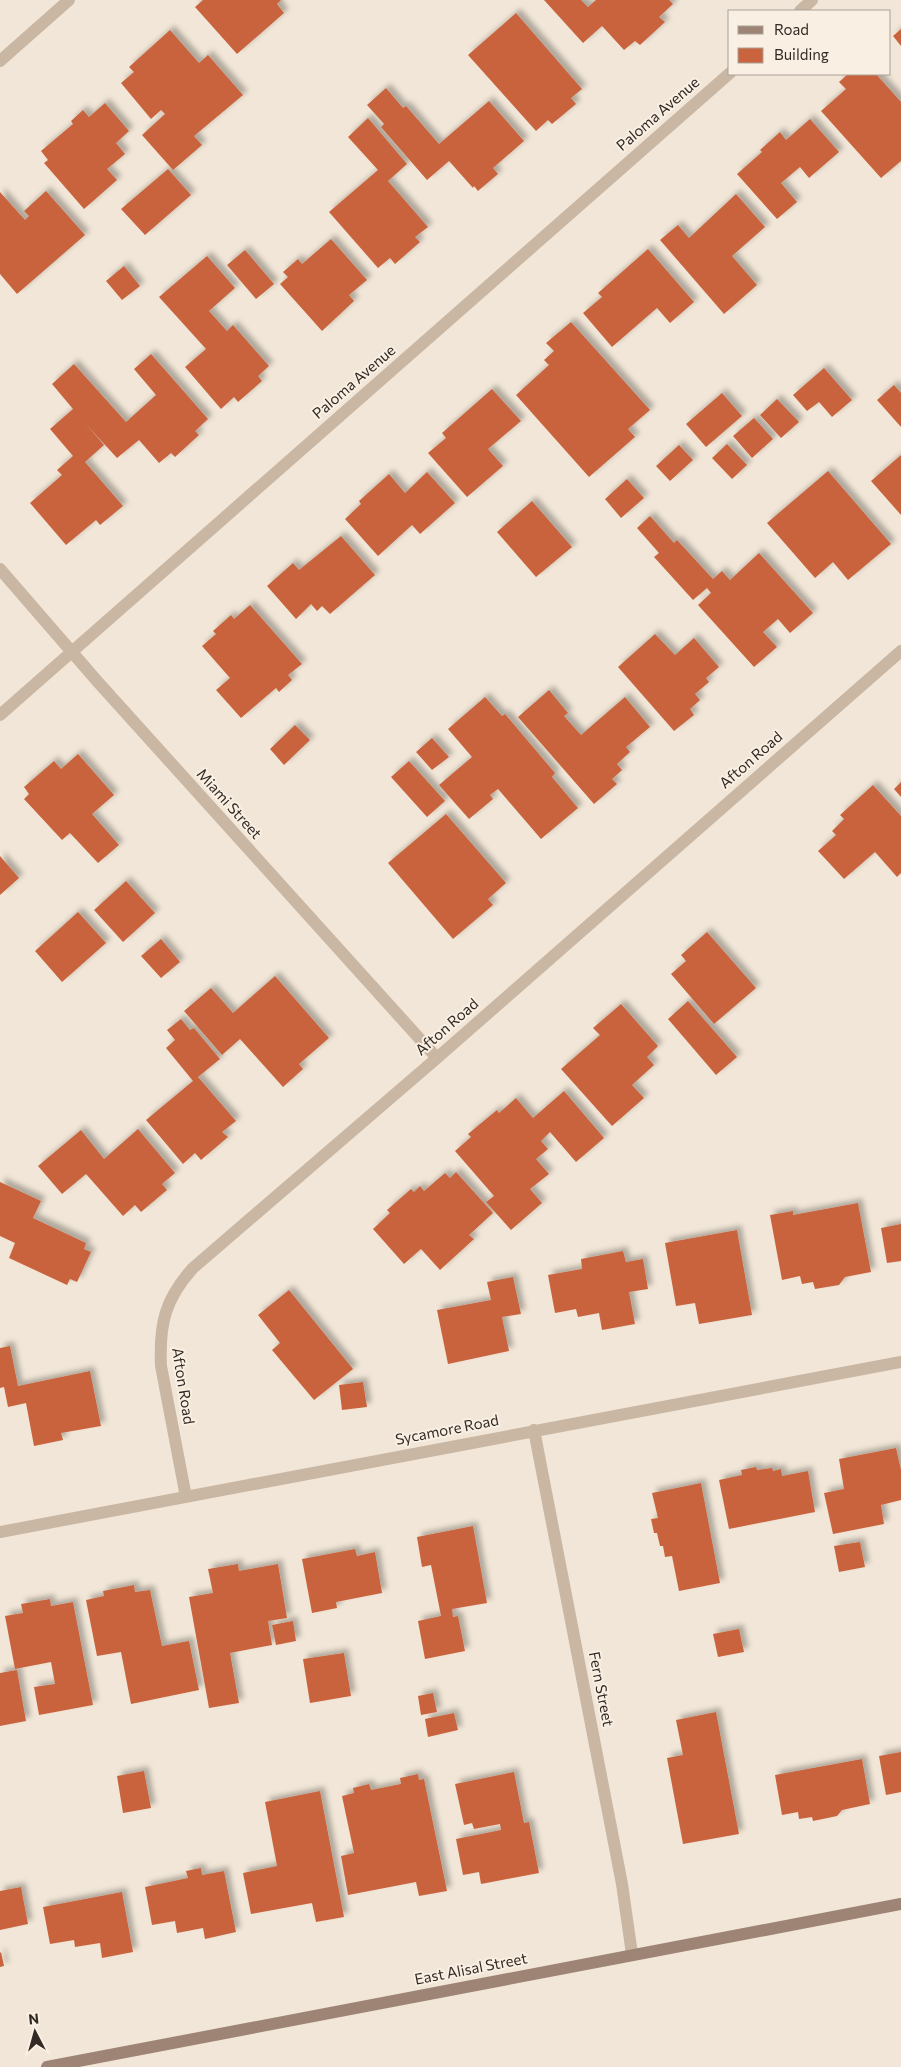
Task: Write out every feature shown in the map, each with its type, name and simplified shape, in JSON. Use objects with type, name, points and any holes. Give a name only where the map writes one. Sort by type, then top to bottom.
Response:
[{"type":"street","points":[[0,61],[69,0]]},
{"type":"street","points":[[801,10],[812,0]]},
{"type":"street","name":"Paloma Avenue","points":[[0,715],[728,75]]},
{"type":"street","name":"Miami Street","points":[[0,569],[72,652],[437,1058]]},
{"type":"street","name":"Afton Road","points":[[186,1497],[161,1366],[161,1331],[164,1315],[179,1283],[193,1268],[437,1058],[901,651]]},
{"type":"street","name":"Sycamore Road","points":[[0,1532],[901,1362]]},
{"type":"street","name":"Fern Street","points":[[534,1430],[622,1884],[632,1954]]},
{"type":"street","name":"East Alisal Street","points":[[47,2067],[901,1904]]},
{"type":"building","points":[[203,0],[281,0],[277,4],[284,13],[237,54],[195,7]]},
{"type":"building","points":[[544,0],[581,0],[588,7],[596,0],[669,0],[673,4],[659,17],[665,22],[640,45],[635,41],[624,50],[602,26],[583,43]]},
{"type":"building","points":[[516,13],[582,89],[571,98],[576,104],[552,124],[548,120],[536,131],[468,55]]},
{"type":"building","points":[[901,29],[901,46],[893,36]]},
{"type":"building","points":[[170,30],[199,63],[208,55],[243,95],[194,136],[202,145],[173,170],[142,135],[165,114],[161,110],[151,119],[121,83],[134,72],[129,67]]},
{"type":"building","points":[[847,75],[877,75],[901,102],[901,161],[881,178],[821,111],[846,89],[839,82]]},
{"type":"building","points":[[386,88],[403,108],[406,106],[439,144],[489,101],[524,141],[493,168],[498,174],[478,191],[474,186],[473,188],[449,161],[427,180],[381,127],[384,124],[367,105]]},
{"type":"building","points":[[105,103],[129,131],[116,143],[125,154],[107,169],[117,180],[84,209],[44,163],[48,160],[41,151],[73,124],[71,121],[83,110],[89,117]]},
{"type":"building","points":[[368,118],[407,164],[388,181],[428,227],[415,237],[420,242],[395,264],[390,258],[378,268],[329,212],[378,170],[348,137]]},
{"type":"building","points":[[810,119],[839,152],[809,178],[800,167],[781,183],[797,202],[777,219],[737,174],[762,152],[760,150],[780,132],[786,140]]},
{"type":"building","points":[[168,169],[191,195],[145,235],[121,209]]},
{"type":"building","points":[[46,191],[85,235],[17,294],[0,274],[0,192],[25,220],[29,216],[24,211]]},
{"type":"building","points":[[736,194],[765,227],[732,256],[757,285],[724,314],[660,240],[678,225],[689,238]]},
{"type":"building","points":[[331,239],[367,280],[349,295],[354,301],[322,331],[280,284],[288,277],[283,272],[298,259],[302,264]]},
{"type":"building","points":[[648,249],[694,302],[670,323],[657,308],[612,347],[583,313],[602,297],[598,293]]},
{"type":"building","points":[[245,250],[274,284],[256,299],[227,265]]},
{"type":"building","points":[[207,256],[235,288],[209,311],[227,331],[233,325],[269,366],[258,376],[262,381],[238,402],[234,397],[221,409],[185,367],[206,349],[159,297]]},
{"type":"building","points":[[124,266],[140,286],[122,300],[106,281]]},
{"type":"building","points":[[571,322],[650,410],[628,429],[635,437],[589,477],[516,395],[549,365],[544,360],[554,351],[546,343]]},
{"type":"building","points":[[151,354],[208,419],[195,431],[199,435],[175,457],[171,453],[159,463],[139,440],[117,458],[85,423],[104,445],[85,462],[123,506],[100,525],[96,520],[66,545],[30,503],[62,475],[57,470],[73,456],[50,429],[73,409],[52,384],[74,364],[126,422],[156,395],[134,369]]},
{"type":"building","points":[[824,368],[852,400],[832,417],[819,402],[807,411],[793,395]]},
{"type":"building","points":[[894,385],[901,393],[901,427],[877,400]]},
{"type":"building","points":[[492,389],[521,421],[488,449],[503,466],[467,497],[428,453],[446,438],[442,433]]},
{"type":"building","points":[[722,393],[742,416],[706,447],[686,424]]},
{"type":"building","points":[[777,399],[799,422],[781,438],[760,415]]},
{"type":"building","points":[[754,418],[773,439],[752,458],[733,436]]},
{"type":"building","points":[[727,444],[747,465],[732,479],[712,458]]},
{"type":"building","points":[[679,445],[693,460],[670,481],[656,466]]},
{"type":"building","points":[[901,455],[901,515],[871,481]]},
{"type":"building","points":[[828,471],[891,544],[848,580],[833,562],[815,578],[767,523]]},
{"type":"building","points":[[427,472],[455,503],[420,534],[412,525],[378,556],[345,519],[361,504],[359,501],[389,474],[405,493]]},
{"type":"building","points":[[627,479],[644,498],[621,518],[605,499]]},
{"type":"building","points":[[532,501],[572,547],[536,577],[497,532]]},
{"type":"building","points":[[650,516],[674,543],[677,540],[713,579],[722,571],[730,580],[759,553],[813,613],[790,633],[778,619],[763,632],[777,647],[754,667],[698,605],[711,593],[707,588],[693,600],[654,557],[659,553],[637,528]]},
{"type":"building","points":[[341,536],[375,575],[330,614],[322,606],[317,611],[311,604],[296,619],[267,586],[293,563],[299,570]]},
{"type":"building","points":[[250,605],[302,664],[288,675],[292,680],[279,692],[276,688],[241,718],[216,690],[230,678],[202,646],[216,634],[213,631],[231,615],[234,619]]},
{"type":"building","points":[[655,634],[675,655],[694,638],[719,667],[706,678],[709,682],[695,694],[700,700],[690,709],[694,715],[674,731],[618,667]]},
{"type":"building","points":[[549,690],[568,713],[564,716],[581,735],[625,697],[650,727],[626,747],[630,752],[617,764],[622,770],[612,779],[617,784],[594,804],[518,717]]},
{"type":"building","points":[[485,697],[502,716],[505,714],[555,773],[552,777],[578,808],[541,839],[498,789],[490,795],[493,799],[469,819],[439,785],[472,757],[448,729]]},
{"type":"building","points":[[295,725],[310,740],[284,765],[270,749]]},
{"type":"building","points":[[432,738],[449,757],[432,770],[416,752]]},
{"type":"building","points":[[78,754],[114,795],[92,814],[119,845],[98,863],[70,833],[62,840],[24,799],[29,794],[24,787],[54,761],[61,769]]},
{"type":"building","points":[[409,761],[445,801],[427,817],[391,777]]},
{"type":"building","points":[[901,782],[901,797],[894,789]]},
{"type":"building","points":[[873,785],[901,816],[901,873],[897,877],[875,852],[844,879],[818,851],[836,835],[832,831],[844,819],[840,815]]},
{"type":"building","points":[[446,814],[506,883],[488,899],[493,905],[453,939],[388,863]]},
{"type":"building","points":[[0,856],[19,878],[0,895]]},
{"type":"building","points":[[126,881],[155,913],[123,942],[94,910]]},
{"type":"building","points":[[78,912],[106,943],[62,982],[35,951]]},
{"type":"building","points":[[707,932],[756,988],[714,1024],[671,974],[686,961],[681,955]]},
{"type":"building","points":[[161,939],[180,962],[161,978],[141,956]]},
{"type":"building","points":[[275,976],[329,1038],[299,1064],[303,1069],[283,1087],[240,1039],[222,1055],[184,1011],[211,988],[233,1013]]},
{"type":"building","points":[[688,1001],[737,1057],[716,1075],[668,1019]]},
{"type":"building","points":[[621,1004],[658,1046],[647,1057],[654,1065],[632,1085],[644,1098],[612,1126],[561,1069],[600,1035],[593,1028]]},
{"type":"building","points":[[181,1019],[190,1030],[194,1028],[220,1059],[198,1077],[236,1121],[222,1132],[228,1137],[201,1160],[195,1153],[183,1164],[146,1120],[193,1081],[166,1048],[175,1040],[167,1030]]},
{"type":"building","points":[[564,1091],[604,1138],[576,1162],[550,1132],[541,1141],[548,1149],[536,1159],[549,1174],[530,1189],[542,1203],[511,1230],[486,1202],[494,1196],[455,1151],[471,1137],[468,1134],[497,1110],[499,1113],[516,1098],[533,1118]]},
{"type":"building","points":[[138,1129],[175,1173],[162,1184],[167,1190],[141,1212],[135,1205],[123,1216],[86,1174],[62,1194],[38,1166],[81,1130],[104,1159]]},
{"type":"building","points":[[456,1172],[493,1213],[469,1235],[474,1239],[440,1270],[421,1249],[404,1264],[373,1229],[390,1213],[387,1210],[411,1189],[414,1192],[420,1186],[424,1191],[445,1173],[450,1178]]},
{"type":"building","points":[[0,1182],[41,1201],[33,1218],[86,1243],[84,1249],[91,1252],[77,1282],[70,1279],[67,1285],[9,1258],[15,1243],[0,1236]]},
{"type":"building","points":[[858,1203],[871,1272],[845,1277],[839,1285],[815,1289],[813,1282],[802,1284],[800,1276],[782,1280],[770,1215],[793,1211],[793,1215]]},
{"type":"building","points":[[901,1224],[901,1261],[887,1263],[881,1228]]},
{"type":"building","points":[[737,1230],[752,1315],[699,1324],[695,1303],[676,1306],[665,1243]]},
{"type":"building","points":[[623,1251],[626,1262],[643,1259],[648,1289],[629,1292],[635,1324],[602,1330],[599,1313],[578,1317],[576,1309],[555,1313],[548,1275],[582,1269],[581,1259]]},
{"type":"building","points":[[513,1277],[521,1314],[502,1317],[509,1351],[448,1364],[437,1310],[491,1300],[487,1282]]},
{"type":"building","points":[[289,1290],[353,1369],[314,1400],[272,1350],[280,1343],[258,1315]]},
{"type":"building","points":[[10,1346],[18,1386],[90,1371],[101,1426],[61,1433],[63,1440],[34,1446],[26,1403],[8,1407],[4,1387],[0,1388],[0,1348]]},
{"type":"building","points":[[363,1382],[367,1407],[342,1410],[339,1385]]},
{"type":"building","points":[[896,1448],[901,1470],[901,1500],[881,1505],[884,1524],[833,1534],[824,1493],[844,1489],[839,1459]]},
{"type":"building","points":[[756,1467],[757,1470],[772,1468],[773,1471],[781,1469],[782,1476],[808,1471],[815,1512],[729,1529],[719,1480],[742,1475],[741,1470]]},
{"type":"building","points":[[701,1483],[720,1583],[679,1591],[672,1556],[665,1557],[663,1546],[660,1546],[657,1533],[654,1533],[651,1519],[658,1518],[652,1493]]},
{"type":"building","points":[[473,1526],[487,1603],[452,1609],[453,1617],[458,1616],[465,1651],[425,1659],[418,1621],[441,1616],[431,1565],[422,1567],[417,1537]]},
{"type":"building","points":[[860,1542],[865,1567],[839,1572],[834,1546]]},
{"type":"building","points":[[355,1549],[357,1556],[375,1552],[382,1593],[336,1602],[337,1608],[312,1613],[302,1559]]},
{"type":"building","points":[[238,1564],[239,1571],[278,1564],[287,1618],[268,1621],[272,1645],[230,1653],[239,1703],[209,1708],[189,1597],[213,1593],[208,1569]]},
{"type":"building","points":[[134,1585],[135,1592],[150,1590],[162,1646],[189,1641],[199,1690],[131,1704],[121,1652],[97,1656],[86,1600],[104,1596],[103,1591]]},
{"type":"building","points":[[50,1599],[51,1606],[73,1602],[93,1705],[39,1715],[34,1687],[55,1684],[51,1662],[15,1669],[5,1616],[23,1613],[21,1604]]},
{"type":"building","points":[[293,1621],[296,1641],[276,1645],[272,1625]]},
{"type":"building","points":[[739,1629],[744,1652],[718,1657],[713,1634]]},
{"type":"building","points":[[344,1653],[351,1696],[310,1703],[303,1659]]},
{"type":"building","points":[[17,1670],[26,1721],[0,1726],[0,1673]]},
{"type":"building","points":[[433,1693],[437,1712],[421,1715],[418,1696]]},
{"type":"building","points":[[716,1712],[739,1834],[683,1844],[667,1758],[683,1755],[676,1720]]},
{"type":"building","points":[[454,1713],[458,1730],[428,1737],[425,1719]]},
{"type":"building","points":[[901,1752],[901,1792],[886,1795],[879,1756]]},
{"type":"building","points":[[862,1759],[870,1804],[842,1810],[837,1816],[813,1821],[812,1817],[799,1819],[798,1812],[782,1815],[775,1775]]},
{"type":"building","points":[[144,1771],[151,1808],[123,1813],[117,1776]]},
{"type":"building","points":[[514,1772],[524,1823],[529,1822],[539,1873],[481,1884],[479,1872],[463,1875],[456,1839],[501,1830],[500,1824],[474,1829],[472,1823],[464,1825],[455,1784]]},
{"type":"building","points":[[418,1774],[419,1780],[424,1779],[447,1891],[419,1896],[416,1882],[348,1895],[341,1856],[354,1853],[342,1796],[354,1793],[353,1788],[369,1784],[371,1790],[401,1784],[400,1778]]},
{"type":"building","points":[[320,1791],[344,1917],[316,1922],[312,1903],[251,1914],[243,1873],[277,1866],[265,1802]]},
{"type":"building","points":[[201,1868],[202,1875],[224,1871],[236,1932],[205,1939],[203,1928],[177,1933],[175,1921],[152,1925],[145,1887],[188,1878],[186,1871]]},
{"type":"building","points":[[21,1887],[28,1924],[0,1930],[0,1891]]},
{"type":"building","points":[[122,1892],[133,1952],[102,1958],[100,1943],[75,1947],[74,1940],[50,1944],[43,1907]]},
{"type":"building","points":[[0,1953],[4,1966],[0,1967]]}]
